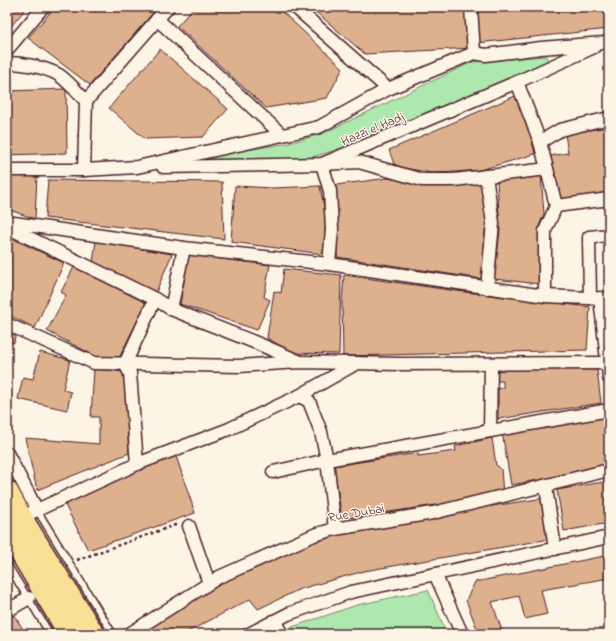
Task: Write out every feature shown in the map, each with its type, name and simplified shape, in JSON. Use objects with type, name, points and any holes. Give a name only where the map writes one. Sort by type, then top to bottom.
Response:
[{"type":"highway","points":[[7,492],[18,520],[70,634]]},
{"type":"highway","points":[[18,520],[93,634]]},
{"type":"street","points":[[7,50],[43,7]]},
{"type":"street","points":[[84,170],[86,101],[168,7]]},
{"type":"street","points":[[295,7],[388,88]]},
{"type":"street","points":[[471,7],[474,53]]},
{"type":"street","points":[[157,19],[282,135]]},
{"type":"street","points":[[7,170],[137,168],[319,127],[388,88],[474,53],[486,55],[606,42]]},
{"type":"street","name":"Hazzi el Hadj","points":[[137,168],[322,164],[517,82],[606,42]]},
{"type":"street","points":[[7,63],[18,63],[37,67],[59,75],[86,101]]},
{"type":"street","points":[[517,82],[540,142],[548,169],[556,206],[546,232],[545,296]]},
{"type":"street","points":[[540,142],[560,130],[609,118]]},
{"type":"street","points":[[329,264],[332,229],[330,191],[322,164],[359,162],[422,180],[454,180],[548,169]]},
{"type":"street","points":[[486,176],[493,223],[487,288]]},
{"type":"street","points":[[556,206],[609,200]]},
{"type":"street","points":[[7,222],[184,248],[329,264],[545,296],[600,298]]},
{"type":"street","points":[[7,227],[155,299],[171,309],[259,344],[299,362]]},
{"type":"street","points":[[609,235],[589,237],[600,298],[609,378]]},
{"type":"street","points":[[171,309],[184,248]]},
{"type":"street","points":[[137,464],[130,373],[126,364],[155,299]]},
{"type":"street","points":[[7,324],[94,363],[239,366],[299,362],[491,364],[607,363]]},
{"type":"street","points":[[7,453],[18,520],[137,464],[229,429],[299,396],[357,363]]},
{"type":"street","points":[[490,432],[491,364]]},
{"type":"street","points":[[299,396],[309,401],[321,432],[327,460],[335,529]]},
{"type":"street","points":[[273,472],[327,460],[609,410]]},
{"type":"street","name":"Rue Dubai","points":[[129,634],[219,577],[314,535],[335,529],[433,513],[546,487],[609,470]]},
{"type":"street","points":[[546,487],[555,549]]},
{"type":"street","points":[[189,526],[209,583]]},
{"type":"street","points":[[249,634],[288,614],[351,592],[609,537]]},
{"type":"street","points":[[435,574],[462,634]]},
{"type":"street","points":[[7,611],[29,598]]},
{"type":"street","points":[[274,621],[282,634]]},
{"type":"lane","points":[[18,520],[69,563],[113,634]]},
{"type":"lane","points":[[7,564],[50,634]]},
{"type":"path","points":[[69,563],[162,529],[186,522],[189,526]]},
{"type":"green space","points":[[546,56],[548,60],[540,65],[400,126],[360,142],[323,154],[292,162],[203,161],[204,157],[290,143],[324,133],[472,62]]},
{"type":"green space","points":[[428,590],[447,634],[295,634],[292,627],[357,605]]},
{"type":"building","points":[[7,7],[27,7],[7,31]]},
{"type":"building","points":[[55,7],[158,7],[90,85],[28,38]]},
{"type":"building","points":[[194,7],[277,7],[343,68],[327,98],[266,108],[177,26]]},
{"type":"building","points":[[310,7],[468,7],[471,48],[365,54]]},
{"type":"building","points":[[476,7],[609,7],[609,29],[477,43]]},
{"type":"building","points":[[160,49],[228,109],[203,137],[145,139],[109,108]]},
{"type":"building","points":[[66,89],[67,153],[7,155],[7,91]]},
{"type":"building","points":[[515,96],[528,123],[535,154],[480,170],[455,172],[432,173],[404,168],[394,164],[389,150]]},
{"type":"building","points":[[609,127],[609,192],[557,200],[550,156],[568,153],[565,134]]},
{"type":"building","points":[[7,174],[37,175],[35,219],[7,209]]},
{"type":"building","points":[[541,175],[544,214],[539,226],[540,284],[494,279],[500,231],[497,180]]},
{"type":"building","points":[[388,178],[414,183],[481,181],[486,219],[482,279],[337,257],[336,185]]},
{"type":"building","points":[[48,180],[222,182],[224,239],[45,218]]},
{"type":"building","points":[[235,186],[272,188],[320,186],[326,218],[323,254],[231,242]]},
{"type":"building","points":[[7,236],[64,263],[35,328],[7,314],[7,268],[11,261],[7,259]]},
{"type":"building","points":[[96,241],[172,254],[156,292],[93,262]]},
{"type":"building","points":[[189,255],[270,265],[264,297],[270,300],[257,330],[180,304]]},
{"type":"building","points":[[74,267],[146,303],[119,358],[103,360],[47,331],[66,295],[61,292]]},
{"type":"building","points":[[284,269],[341,275],[339,354],[293,353],[267,338],[274,291],[281,293]]},
{"type":"building","points":[[344,275],[457,291],[590,307],[587,350],[343,356],[342,301]]},
{"type":"building","points":[[7,328],[16,330],[14,343],[8,342],[7,348]]},
{"type":"building","points":[[40,352],[70,360],[63,390],[71,392],[67,410],[18,399],[23,377],[33,379]]},
{"type":"building","points":[[493,368],[597,370],[601,403],[498,419],[498,389],[503,388],[503,381],[493,381]]},
{"type":"building","points":[[94,369],[124,372],[129,453],[37,490],[25,438],[99,444],[99,417],[91,417]]},
{"type":"building","points":[[603,414],[609,448],[609,467],[511,485],[502,432]]},
{"type":"building","points":[[492,438],[496,465],[501,469],[503,495],[342,519],[334,466],[418,453],[418,456],[456,451],[455,446]]},
{"type":"building","points":[[176,456],[195,513],[88,550],[62,499],[145,463]]},
{"type":"building","points":[[609,481],[609,523],[564,531],[557,490]]},
{"type":"building","points":[[545,498],[550,539],[364,571],[300,589],[258,609],[250,599],[184,634],[141,634],[205,589],[322,538],[472,509]]},
{"type":"building","points":[[609,555],[609,578],[541,590],[547,614],[525,619],[519,596],[492,602],[503,634],[479,634],[466,600],[475,582]]},
{"type":"building","points":[[14,615],[26,634],[7,634],[7,619]]}]
